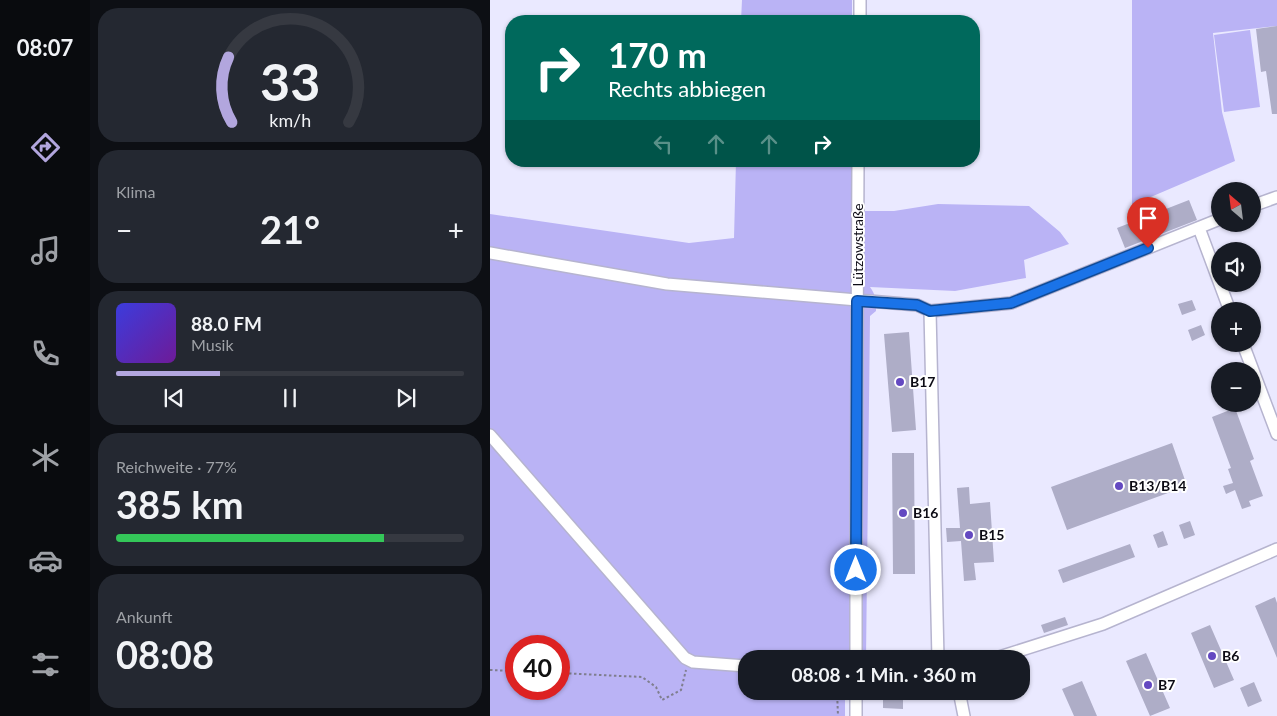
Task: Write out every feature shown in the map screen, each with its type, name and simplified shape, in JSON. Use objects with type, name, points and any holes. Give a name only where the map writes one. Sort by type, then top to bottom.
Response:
[{"type":"street","points":[[860,0],[860,15]]},
{"type":"street","name":"Lützowstraße","points":[[856,650],[858,167]]},
{"type":"street","points":[[1261,203],[1277,197]]},
{"type":"street","points":[[490,253],[667,284],[917,305],[930,311],[1011,303],[1211,223]]},
{"type":"street","points":[[1199,228],[1227,302]]},
{"type":"street","points":[[930,311],[938,650]]},
{"type":"street","points":[[1246,352],[1277,434]]},
{"type":"street","points":[[490,435],[685,658],[693,662],[738,665]]},
{"type":"street","points":[[1022,650],[1104,624],[1277,549]]},
{"type":"street","points":[[856,700],[856,716]]},
{"type":"street","points":[[961,700],[964,716]]},
{"type":"path","points":[[570,674],[642,677],[656,687],[662,700],[681,690],[685,672],[693,662]]},
{"type":"path","points":[[490,670],[505,671]]},
{"type":"path","points":[[838,700],[838,716]]},
{"type":"shaded area","points":[[742,0],[852,0],[852,15],[741,15]]},
{"type":"shaded area","points":[[1132,0],[1277,0],[1277,26],[1213,33],[1222,112],[1235,161],[1132,205]]},
{"type":"shaded area","points":[[1250,30],[1260,107],[1224,112],[1214,35]]},
{"type":"shaded area","points":[[736,167],[854,167],[854,211],[894,211],[938,204],[1029,206],[1060,232],[1069,244],[1024,260],[1026,278],[955,291],[870,287],[875,298],[876,311],[870,316],[866,650],[738,650],[738,700],[845,700],[845,716],[490,716],[490,214],[689,243],[734,238]]},
{"type":"building","points":[[1277,26],[1277,114],[1272,114],[1266,71],[1261,72],[1256,29]]},
{"type":"building","points":[[1189,200],[1197,220],[1125,248],[1117,228]]},
{"type":"building","points":[[1192,300],[1196,310],[1182,315],[1178,304]]},
{"type":"building","points":[[1201,325],[1205,335],[1192,341],[1188,330]]},
{"type":"building","name":"B17","points":[[909,332],[916,430],[892,432],[884,334]]},
{"type":"building","points":[[1225,412],[1236,412],[1254,459],[1250,461],[1263,496],[1249,501],[1251,506],[1242,509],[1235,490],[1226,494],[1223,486],[1233,483],[1228,469],[1231,468],[1212,417]]},
{"type":"building","name":"B13/B14","points":[[1172,443],[1187,486],[1067,530],[1051,487]]},
{"type":"building","name":"B16","points":[[892,453],[914,453],[915,574],[893,574]]},
{"type":"building","name":"B15","points":[[969,487],[970,504],[990,502],[994,562],[974,563],[976,580],[964,581],[961,541],[947,542],[946,528],[960,528],[957,488]]},
{"type":"building","points":[[1190,521],[1195,535],[1184,539],[1179,525]]},
{"type":"building","points":[[1163,531],[1168,545],[1158,548],[1153,535]]},
{"type":"building","points":[[1130,544],[1135,557],[1063,583],[1058,570]]},
{"type":"building","points":[[1275,597],[1277,603],[1277,658],[1255,606]]},
{"type":"building","points":[[1065,617],[1068,625],[1044,633],[1041,625]]},
{"type":"building","name":"B6","points":[[1210,625],[1234,680],[1214,688],[1191,633]]},
{"type":"building","name":"B7","points":[[1146,653],[1170,708],[1150,716],[1126,661]]},
{"type":"building","points":[[1082,681],[1097,716],[1074,716],[1062,689]]},
{"type":"building","points":[[1254,682],[1262,701],[1248,707],[1240,688]]},
{"type":"building","points":[[883,700],[903,700],[903,709],[883,708]]},
{"type":"place","name":"B17","points":[[900,382]]},
{"type":"place","name":"B13/B14","points":[[1119,486]]},
{"type":"place","name":"B16","points":[[903,513]]},
{"type":"place","name":"B15","points":[[969,535]]},
{"type":"place","name":"B6","points":[[1212,656]]},
{"type":"place","name":"B7","points":[[1148,685]]},
{"type":"route","points":[[856,570],[857,301],[917,305],[930,311],[1011,303],[1148,248]]}]
